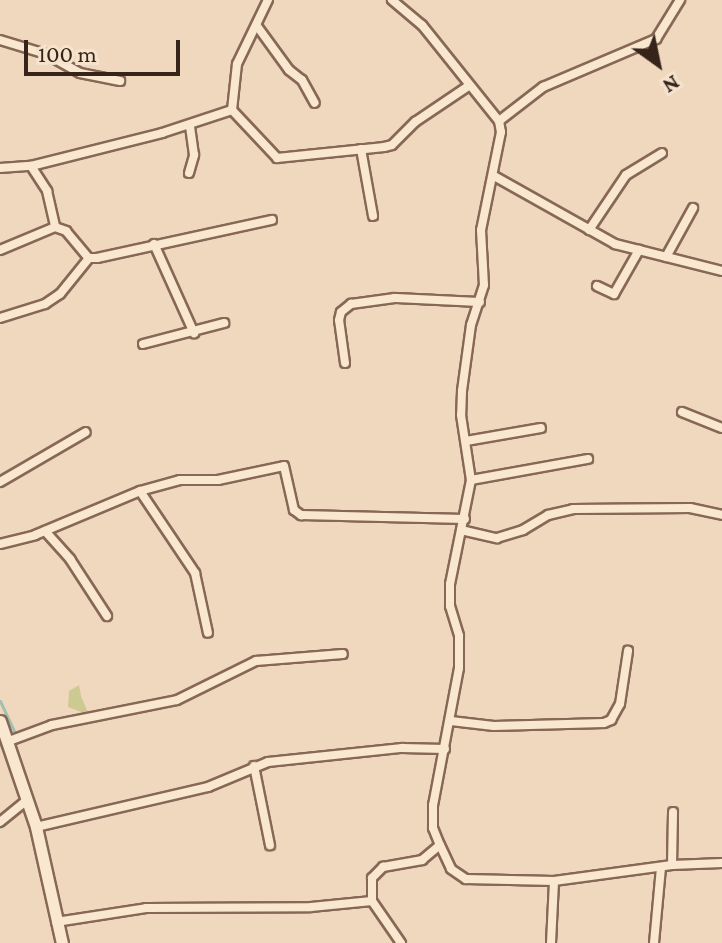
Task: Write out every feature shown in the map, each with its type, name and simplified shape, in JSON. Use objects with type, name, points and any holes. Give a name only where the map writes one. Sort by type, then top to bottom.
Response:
[{"type":"street","points":[[0,168],[31,166],[190,125],[232,110],[237,64],[268,0]]},
{"type":"street","points":[[392,0],[422,25],[499,121],[501,132],[481,230],[484,285],[471,325],[462,391],[471,480],[450,584],[450,606],[459,636],[459,652],[451,721],[433,805],[433,828],[451,869],[460,878],[554,881],[672,865],[722,863]]},
{"type":"street","points":[[499,121],[543,87],[656,39],[680,0]]},
{"type":"street","points":[[257,26],[289,70],[302,80],[315,103]]},
{"type":"street","points":[[0,40],[46,54],[80,73],[120,81]]},
{"type":"street","points":[[232,110],[277,158],[392,145],[415,122],[470,85]]},
{"type":"street","points":[[189,173],[194,155],[190,125]]},
{"type":"street","points":[[361,149],[373,216]]},
{"type":"street","points":[[589,230],[626,175],[662,153]]},
{"type":"street","points":[[31,166],[47,191],[55,227]]},
{"type":"street","points":[[494,176],[615,244],[722,271]]},
{"type":"street","points":[[666,257],[693,208]]},
{"type":"street","points":[[0,318],[45,304],[60,294],[89,258],[272,220]]},
{"type":"street","points":[[0,250],[55,227],[66,231],[89,258]]},
{"type":"street","points":[[154,244],[194,333]]},
{"type":"street","points":[[597,286],[614,294],[639,250]]},
{"type":"street","points":[[345,363],[339,320],[341,312],[351,304],[395,298],[480,302]]},
{"type":"street","points":[[143,344],[224,323]]},
{"type":"street","points":[[682,412],[722,428]]},
{"type":"street","points":[[466,441],[541,428]]},
{"type":"street","points":[[0,482],[86,432]]},
{"type":"street","points":[[471,480],[588,459]]},
{"type":"street","points":[[0,544],[45,531],[140,491],[180,480],[218,480],[284,466],[294,510],[301,515],[465,519]]},
{"type":"street","points":[[140,491],[195,573],[208,633]]},
{"type":"street","points":[[461,530],[497,538],[523,530],[548,515],[573,509],[690,508],[722,515]]},
{"type":"street","points":[[45,531],[70,559],[107,616]]},
{"type":"street","points":[[451,721],[494,726],[604,723],[611,720],[620,704],[628,651]]},
{"type":"street","points":[[9,741],[52,725],[177,700],[256,661],[343,654]]},
{"type":"street","points":[[0,721],[36,827],[62,943]]},
{"type":"street","points":[[36,827],[208,787],[254,766],[402,748],[445,749]]},
{"type":"street","points":[[254,766],[270,845]]},
{"type":"street","points":[[0,822],[27,800]]},
{"type":"street","points":[[672,865],[673,812]]},
{"type":"street","points":[[401,943],[372,901],[370,887],[377,871],[422,860],[440,845]]},
{"type":"street","points":[[654,943],[661,867]]},
{"type":"street","points":[[551,943],[554,881]]},
{"type":"street","points":[[56,922],[146,908],[311,907],[372,901]]},
{"type":"shaded area","points":[[79,685],[89,715],[68,707],[69,691]]},
{"type":"waterway","points":[[0,701],[16,735]]},
{"type":"waterway","points":[[0,743],[8,761]]},
{"type":"waterway","points":[[0,827],[9,819]]}]
